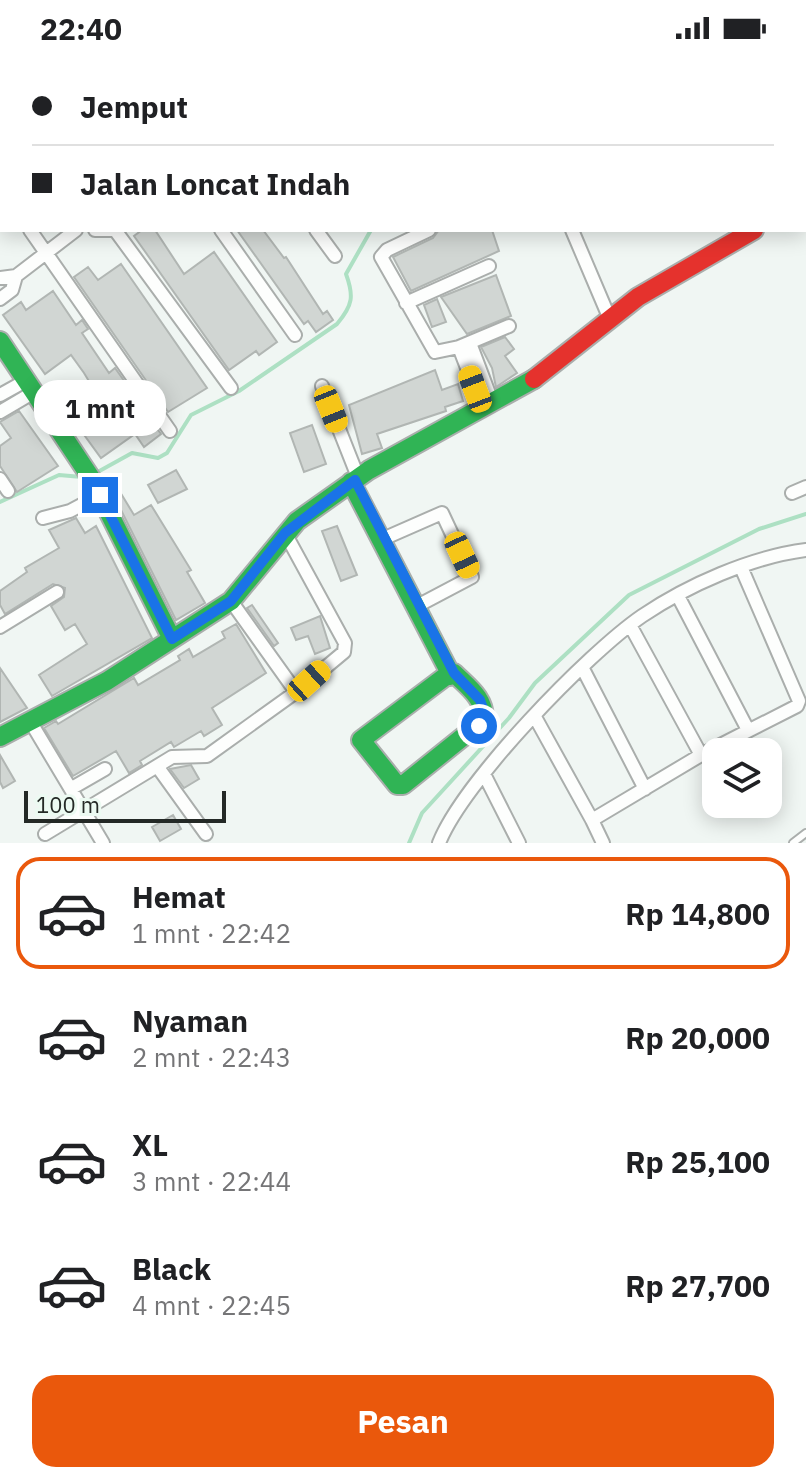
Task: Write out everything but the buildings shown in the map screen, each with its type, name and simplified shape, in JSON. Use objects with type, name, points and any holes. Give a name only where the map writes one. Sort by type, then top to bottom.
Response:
[{"type":"street","points":[[31,232],[170,431]]},
{"type":"street","points":[[0,278],[16,276],[73,232]]},
{"type":"street","points":[[114,232],[231,388]]},
{"type":"street","points":[[222,232],[295,335]]},
{"type":"street","points":[[317,232],[335,256]]},
{"type":"street","points":[[425,232],[387,250],[381,257],[435,353],[465,345],[509,326]]},
{"type":"street","points":[[573,232],[609,317]]},
{"type":"street","points":[[0,737],[107,681],[231,601],[285,533],[355,480],[394,453],[488,407],[527,384],[609,317],[677,272],[750,232]]},
{"type":"street","points":[[406,303],[489,266]]},
{"type":"street","points":[[0,299],[12,290],[16,276]]},
{"type":"street","points":[[0,341],[93,483],[172,639]]},
{"type":"street","points":[[465,345],[488,407]]},
{"type":"street","points":[[0,395],[30,386]]},
{"type":"street","points":[[0,412],[30,386]]},
{"type":"street","points":[[322,386],[355,480],[452,675],[480,700],[485,709],[484,720],[403,785],[397,785],[361,740],[452,675]]},
{"type":"street","points":[[0,479],[8,491]]},
{"type":"street","points":[[355,480],[452,675]]},
{"type":"street","points":[[43,518],[70,511],[93,483]]},
{"type":"street","points":[[792,493],[806,487]]},
{"type":"street","points":[[385,538],[442,513],[472,577],[419,605]]},
{"type":"street","points":[[45,834],[177,755],[207,756],[296,692],[346,647],[285,533]]},
{"type":"street","points":[[439,843],[484,774],[535,717],[630,625],[678,596],[741,567],[806,550]]},
{"type":"street","points":[[592,820],[701,755],[796,707],[799,701],[741,567]]},
{"type":"street","points":[[0,627],[57,592]]},
{"type":"street","points":[[678,596],[748,730]]},
{"type":"street","points":[[231,601],[296,692]]},
{"type":"street","points":[[630,625],[701,755]]},
{"type":"street","points":[[583,669],[645,789]]},
{"type":"street","points":[[535,717],[603,843]]},
{"type":"street","points":[[30,721],[103,843]]},
{"type":"street","points":[[157,766],[206,834]]},
{"type":"street","points":[[72,788],[105,769]]},
{"type":"street","points":[[484,774],[519,843]]},
{"type":"lane","points":[[793,843],[806,833]]},
{"type":"waterway","points":[[94,474],[132,453],[158,458],[167,453],[191,415],[239,391],[337,324],[350,300],[346,274],[370,232]]},
{"type":"waterway","points":[[0,502],[59,475],[82,477]]},
{"type":"waterway","points":[[409,843],[422,813],[509,718],[535,683],[629,595],[759,529],[806,514]]},
{"type":"traffic: fast","points":[[0,341],[93,481],[172,639]]},
{"type":"traffic: fast","points":[[0,737],[107,681],[231,601],[297,521],[369,470],[534,379]]},
{"type":"traffic: fast","points":[[351,482],[450,673],[361,740],[397,785],[403,785],[484,720],[482,705],[475,694],[454,673],[450,676]]},
{"type":"traffic: jam","points":[[534,379],[638,297],[751,232]]},
{"type":"route","points":[[100,495],[172,639],[231,601],[297,521],[355,480],[454,673],[485,709],[484,720],[479,726]]}]
